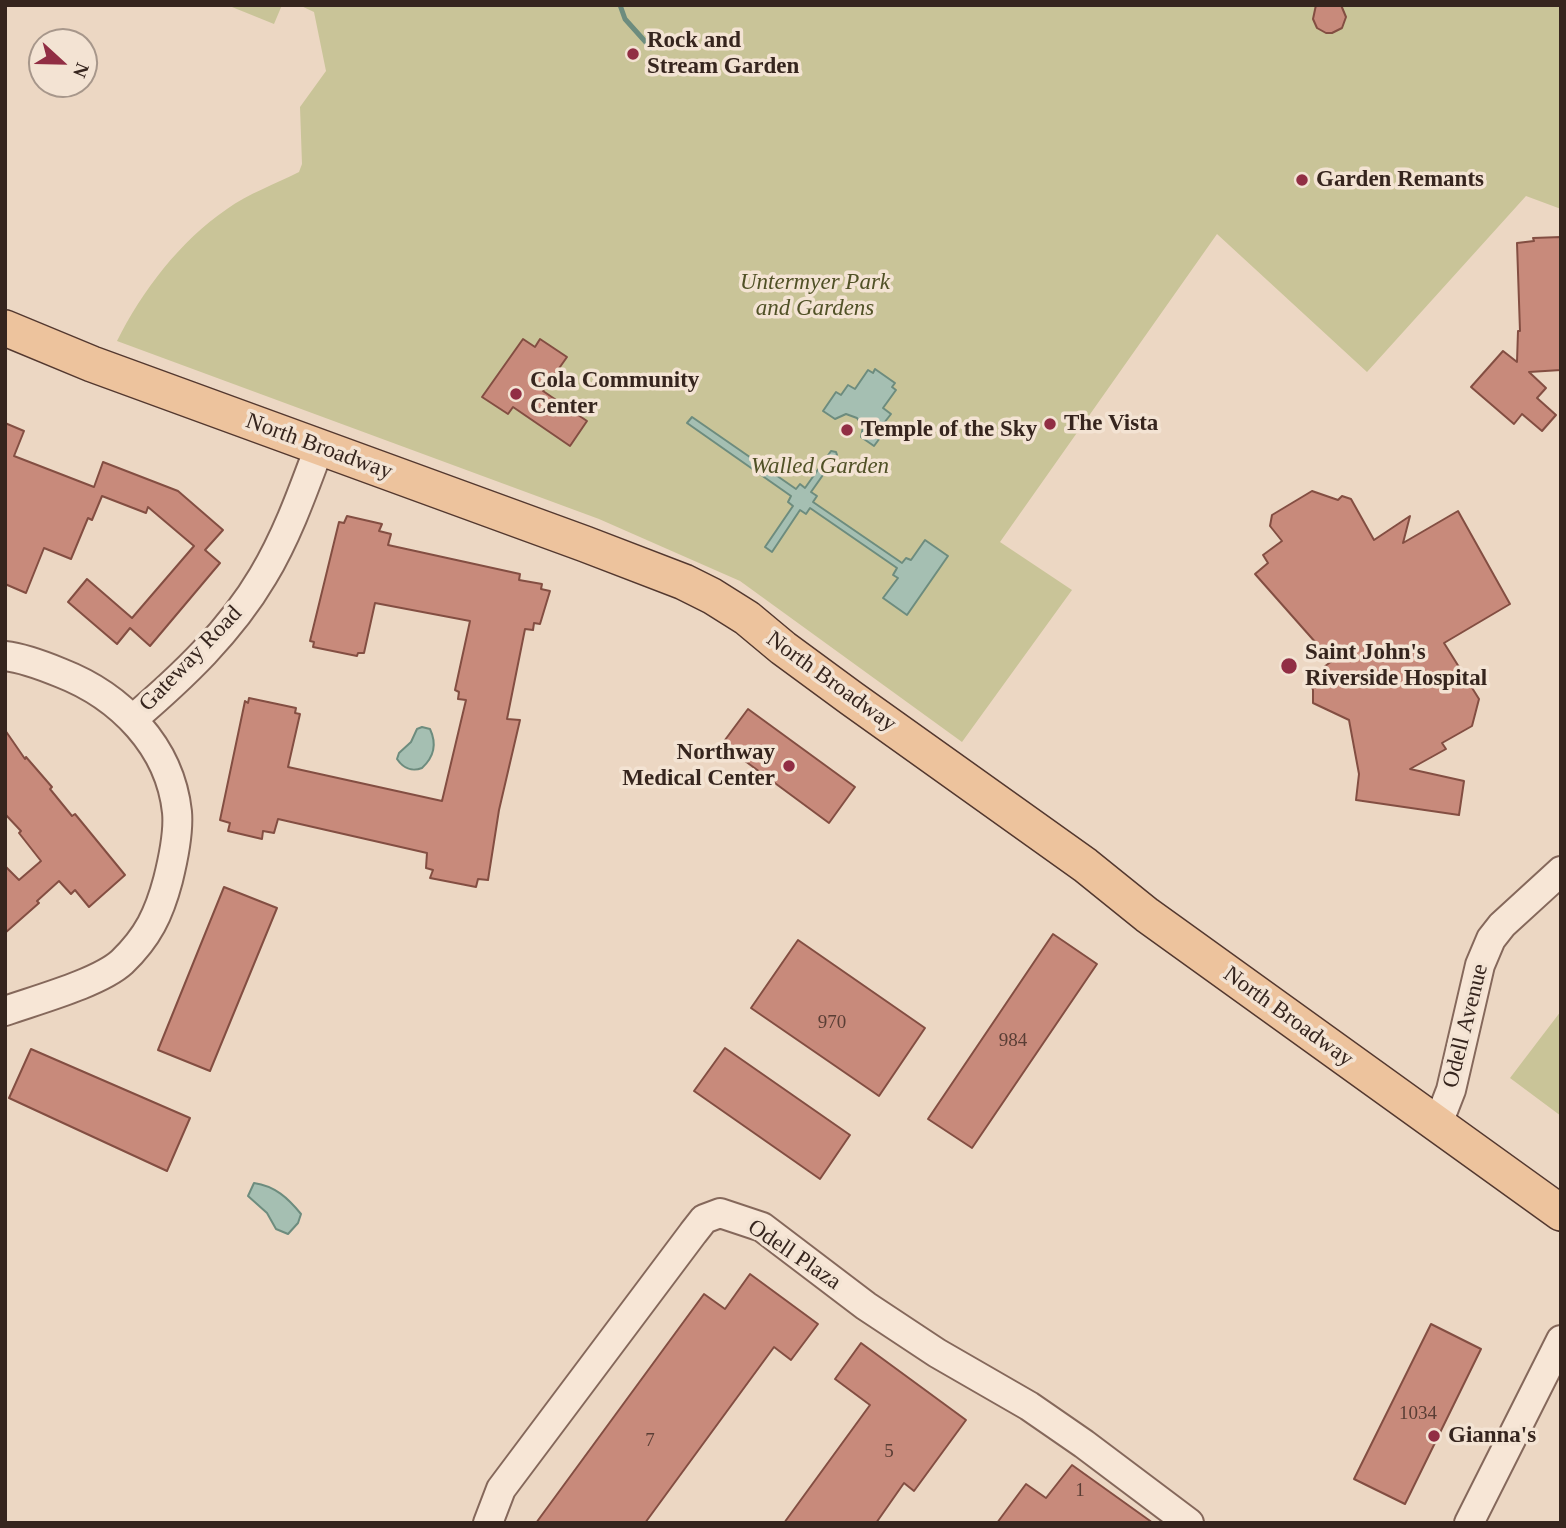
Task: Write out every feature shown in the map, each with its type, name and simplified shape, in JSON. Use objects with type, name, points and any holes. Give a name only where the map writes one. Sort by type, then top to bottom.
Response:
[{"type":"main road","name":"North Broadway","points":[[5,328],[92,363],[585,544],[684,582],[712,596],[747,618],[782,648],[1085,865],[1147,915],[1561,1213]]},
{"type":"street","name":"Gateway Road","points":[[133,719],[169,688],[242,609],[280,545],[301,498],[319,447]]},
{"type":"street","points":[[5,656],[44,666],[80,681],[107,696],[133,719],[154,746],[168,775],[177,813],[173,861],[160,911],[140,944],[120,964],[92,979],[5,1011]]},
{"type":"street","name":"Odell Avenue","points":[[1437,1126],[1451,1090],[1480,965],[1491,939],[1502,925],[1561,871]]},
{"type":"street","name":"Odell Plaza","points":[[488,1523],[501,1489],[642,1300],[704,1219],[720,1213],[762,1227],[937,1353],[1029,1406],[1073,1436],[1189,1523]]},
{"type":"street","points":[[1469,1523],[1561,1340]]},
{"type":"green space","points":[[227,5],[282,5],[274,24]]},
{"type":"green space","name":"Untermyer Park and Gardens","points":[[299,5],[1561,5],[1561,209],[1526,196],[1367,372],[1217,234],[1000,542],[1072,590],[962,742],[740,581],[599,519],[117,341],[150,286],[194,236],[235,204],[299,172],[302,164],[300,107],[326,71],[314,12]]},
{"type":"green space","points":[[1561,1011],[1561,1116],[1510,1078]]},
{"type":"shaded area","points":[[875,369],[895,383],[892,387],[896,390],[883,408],[891,414],[884,423],[888,427],[874,446],[861,437],[863,427],[857,418],[846,414],[835,419],[823,411],[836,392],[841,395],[848,385],[855,389],[868,370],[873,373]]},
{"type":"shaded area","points":[[692,417],[796,489],[800,484],[805,488],[831,451],[836,452],[837,455],[811,492],[817,496],[813,502],[902,563],[906,558],[911,560],[925,540],[948,556],[907,615],[883,598],[898,578],[893,575],[897,568],[810,508],[806,514],[800,510],[772,552],[765,547],[793,506],[788,502],[791,496],[687,423]]},
{"type":"shaded area","points":[[417,729],[430,729],[434,745],[429,759],[422,768],[415,770],[402,765],[397,759],[399,753],[411,742]]},
{"type":"shaded area","points":[[254,1183],[280,1194],[301,1214],[298,1223],[288,1234],[276,1229],[267,1213],[248,1196]]},
{"type":"building","points":[[1316,5],[1341,5],[1346,17],[1342,28],[1326,33],[1317,28],[1313,19]]},
{"type":"building","points":[[1561,237],[1561,370],[1529,372],[1546,388],[1537,398],[1556,415],[1542,431],[1522,414],[1514,424],[1471,387],[1503,351],[1517,362],[1520,331],[1517,243],[1534,241],[1533,238]]},
{"type":"building","name":"Cola Community Center","points":[[523,339],[535,347],[540,339],[567,357],[543,391],[587,421],[570,446],[513,407],[508,414],[482,397]]},
{"type":"building","points":[[5,423],[24,431],[14,456],[94,487],[103,462],[178,491],[223,530],[205,550],[220,563],[150,646],[130,628],[117,644],[68,602],[87,579],[132,618],[194,546],[148,507],[146,513],[102,496],[92,520],[88,518],[71,559],[44,548],[26,593],[5,584]]},
{"type":"building","points":[[1312,491],[1338,500],[1342,496],[1351,499],[1374,540],[1410,516],[1403,543],[1458,511],[1510,604],[1444,643],[1479,699],[1472,726],[1442,743],[1446,749],[1410,769],[1464,781],[1459,815],[1356,800],[1359,774],[1349,720],[1313,703],[1309,678],[1332,661],[1255,574],[1268,563],[1263,555],[1282,541],[1270,526],[1272,515]]},
{"type":"building","points":[[347,516],[382,524],[379,531],[391,534],[388,545],[520,574],[519,580],[542,584],[541,589],[550,591],[540,624],[534,623],[533,630],[525,629],[507,719],[520,720],[499,810],[488,880],[478,879],[476,887],[430,878],[433,870],[426,868],[427,853],[278,819],[274,833],[263,831],[262,839],[228,831],[230,823],[220,820],[245,701],[248,703],[249,698],[296,708],[295,713],[300,714],[288,767],[442,801],[466,700],[458,699],[459,692],[455,690],[470,621],[375,603],[364,653],[358,653],[357,656],[313,647],[314,642],[310,641],[339,522],[344,523]]},
{"type":"building","name":"Northway Medical Center","points":[[748,709],[855,787],[829,823],[722,744]]},
{"type":"building","points":[[5,730],[72,816],[75,814],[125,875],[89,907],[75,890],[71,894],[59,881],[5,933],[5,866],[19,880],[41,861],[19,833],[21,831],[5,814]]},
{"type":"building","points":[[224,887],[277,908],[210,1071],[158,1050]]},
{"type":"building","points":[[1053,934],[1097,964],[972,1148],[928,1119]]},
{"type":"building","points":[[798,940],[925,1028],[879,1096],[751,1008]]},
{"type":"building","points":[[725,1048],[850,1135],[820,1179],[694,1091]]},
{"type":"building","points":[[31,1049],[190,1118],[167,1171],[9,1098]]},
{"type":"building","points":[[750,1274],[818,1324],[791,1360],[774,1347],[645,1523],[536,1523],[704,1294],[725,1309]]},
{"type":"building","points":[[1431,1324],[1481,1349],[1405,1504],[1354,1479]]},
{"type":"building","points":[[861,1343],[966,1420],[914,1491],[904,1483],[876,1523],[784,1523],[870,1405],[835,1379]]},
{"type":"building","points":[[1072,1465],[1153,1523],[997,1523],[1026,1484],[1046,1498]]},
{"type":"waterway","points":[[620,5],[625,19],[651,48]]},
{"type":"place","name":"Rock and Stream Garden","points":[[633,54]]},
{"type":"place","name":"Garden Remants","points":[[1302,180]]},
{"type":"place","name":"Cola Community Center","points":[[516,394]]},
{"type":"place","name":"The Vista","points":[[1050,424]]},
{"type":"place","name":"Temple of the Sky","points":[[847,430]]},
{"type":"place","name":"Saint John's Riverside Hospital","points":[[1289,666]]},
{"type":"place","name":"Northway Medical Center","points":[[789,766]]},
{"type":"place","name":"Gianna's","points":[[1434,1436]]},
{"type":"park label","name":"Walled Garden","points":[[820,467]]}]
